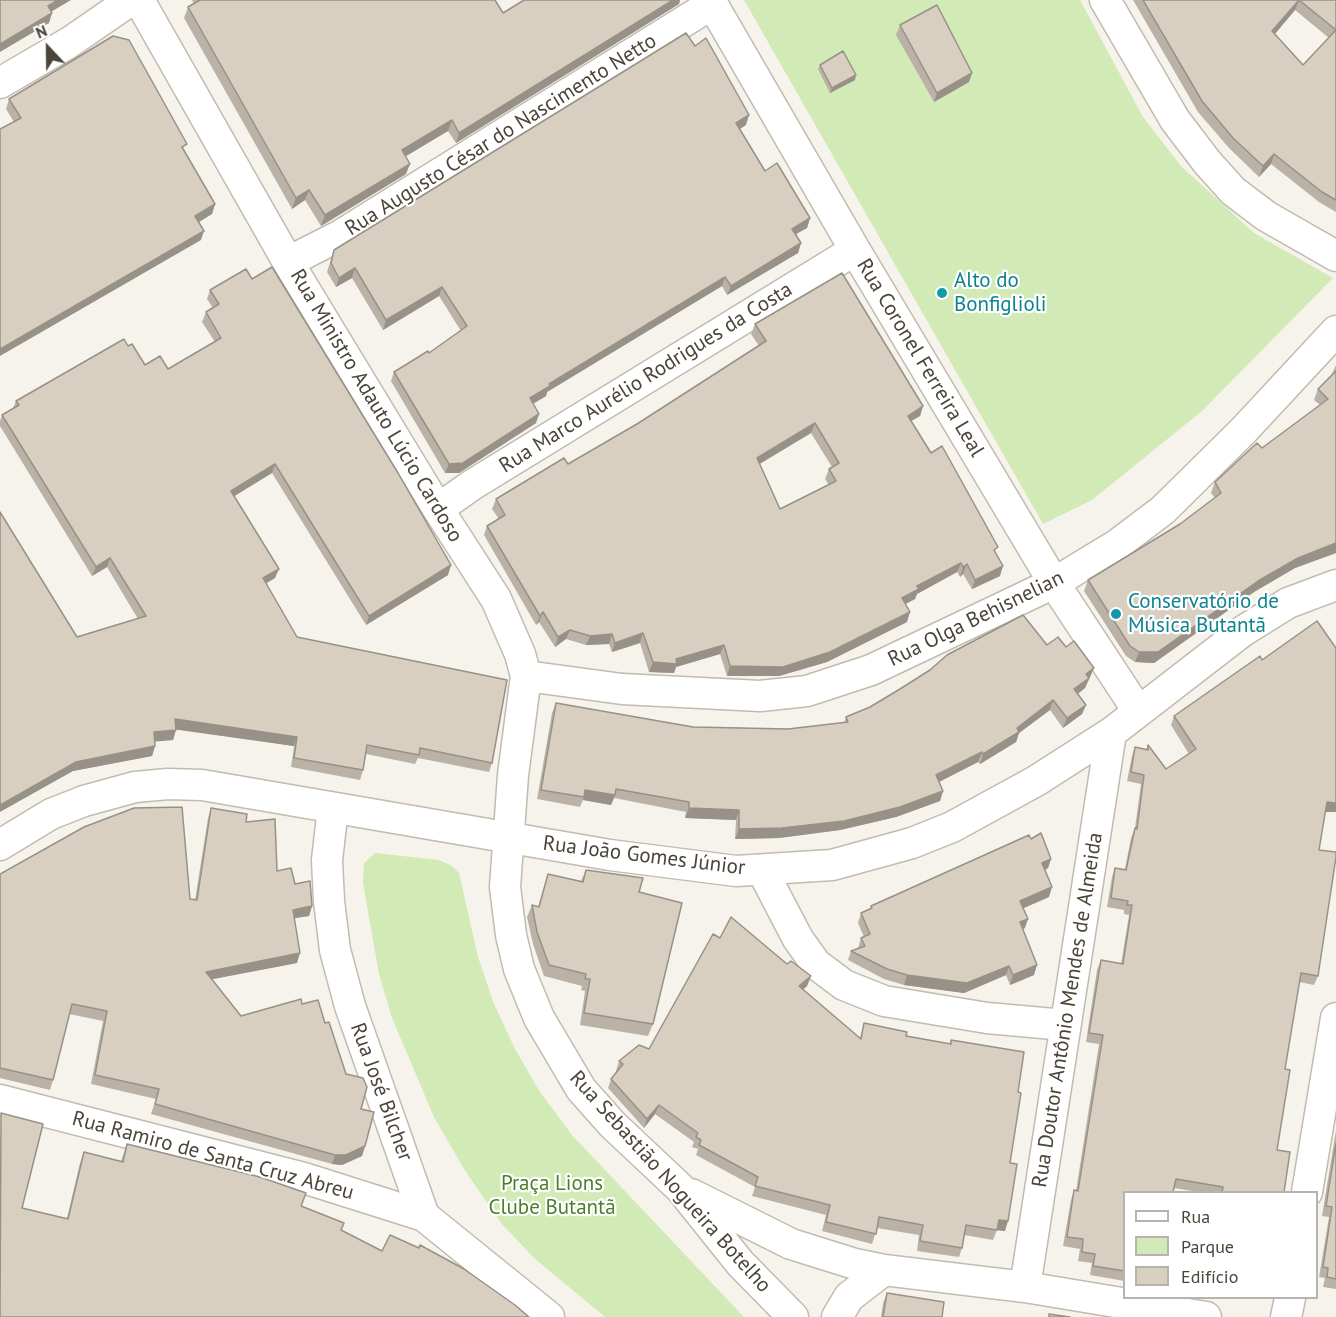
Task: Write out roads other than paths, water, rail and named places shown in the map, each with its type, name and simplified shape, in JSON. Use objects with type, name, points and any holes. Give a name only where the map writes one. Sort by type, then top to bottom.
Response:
[{"type":"street","points":[[0,83],[70,42],[131,0]]},
{"type":"street","name":"Rua Ministro Adauto Lúcio Cardoso","points":[[139,0],[288,262],[438,510],[496,599],[520,654],[526,676],[508,836]]},
{"type":"street","points":[[1105,0],[1175,120],[1206,162],[1233,191],[1266,216],[1336,256]]},
{"type":"street","name":"Rua Augusto César do Nascimento Netto","points":[[288,262],[340,235],[711,2]]},
{"type":"street","name":"Rua Coronel Ferreira Leal","points":[[711,2],[855,250],[1054,583],[1138,711]]},
{"type":"street","name":"Rua Marco Aurélio Rodrigues da Costa","points":[[438,510],[472,485],[855,250]]},
{"type":"street","name":"Rua Olga Behisnelian","points":[[526,676],[668,692],[760,696],[807,691],[871,670],[1054,583],[1118,544],[1163,510],[1243,431],[1336,331]]},
{"type":"street","name":"Rua João Gomes Júnior","points":[[0,845],[51,814],[95,797],[135,787],[168,784],[202,785],[610,855],[736,871],[832,865],[912,843],[951,826],[1036,781],[1111,733],[1242,631],[1288,603],[1336,585]]},
{"type":"street","name":"Rua Doutor Antônio Mendes de Almeida","points":[[1025,1287],[1111,733]]},
{"type":"street","name":"Rua José Bilcher","points":[[333,808],[327,860],[335,950],[350,1006],[424,1216]]},
{"type":"street","name":"Rua Sebastião Nogueira Botelho","points":[[508,836],[505,887],[511,934],[519,969],[539,1018],[581,1089],[612,1124],[680,1188],[740,1263],[793,1317]]},
{"type":"street","points":[[762,870],[798,939],[816,964],[844,985],[896,1003],[987,1017],[1065,1025]]},
{"type":"street","points":[[1307,1191],[1336,1018]]},
{"type":"street","name":"Rua Ramiro de Santa Cruz Abreu","points":[[0,1100],[304,1178],[424,1216]]},
{"type":"street","points":[[680,1188],[791,1244],[884,1270],[1025,1287],[1206,1317]]},
{"type":"street","points":[[424,1216],[549,1317]]},
{"type":"street","points":[[837,1317],[849,1297],[884,1270]]},
{"type":"street","points":[[1286,1317],[1290,1299]]},
{"type":"place","name":"Alto do Bonfiglioli","points":[[942,293]]},
{"type":"place","name":"Conservatório de Música Butantã","points":[[1116,614]]},
{"type":"park label","name":"Praça Lions Clube Butantã","points":[[552,1196]]}]
